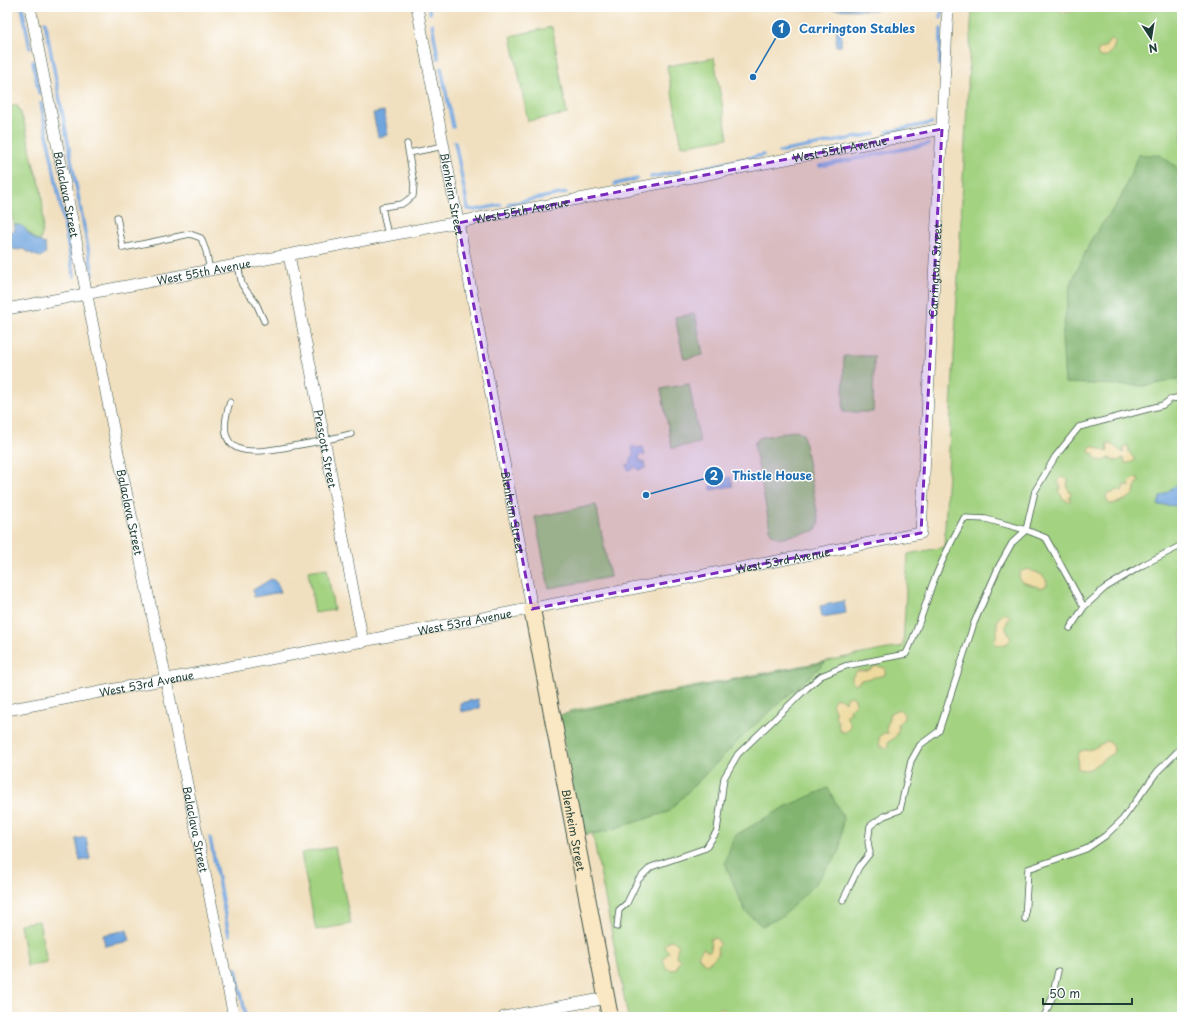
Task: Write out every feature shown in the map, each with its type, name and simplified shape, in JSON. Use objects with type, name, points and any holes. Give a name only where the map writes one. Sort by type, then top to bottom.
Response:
[{"type":"street","name":"Balaclava Street","points":[[30,7],[88,293],[118,453],[166,680],[234,1017]]},
{"type":"street","name":"Blenheim Street","points":[[417,7],[610,1017]]},
{"type":"street","name":"Carrington Street","points":[[921,533],[948,7]]},
{"type":"street","name":"West 55th Avenue","points":[[7,309],[942,130]]},
{"type":"street","name":"Prescott Street","points":[[289,255],[323,440],[363,642]]},
{"type":"street","name":"West 53rd Avenue","points":[[7,710],[921,533]]},
{"type":"street","points":[[504,1017],[607,998]]},
{"type":"lane","points":[[388,236],[382,207],[402,204],[413,196],[414,184],[407,144]]},
{"type":"lane","points":[[409,153],[444,146]]},
{"type":"lane","points":[[117,217],[123,248],[190,234],[201,238],[206,251],[210,270]]},
{"type":"lane","points":[[238,265],[242,285],[256,303],[264,321]]},
{"type":"lane","points":[[843,900],[859,867],[870,853],[868,842],[870,826],[884,816],[900,810],[911,762],[920,745],[939,732],[974,623],[999,566],[1012,543],[1026,530],[1035,491],[1055,457],[1079,427],[1163,405],[1171,399],[1182,397]]},
{"type":"lane","points":[[230,402],[224,418],[227,438],[235,447],[246,452],[261,453],[351,434]]},
{"type":"lane","points":[[617,927],[619,910],[627,903],[638,880],[651,867],[706,848],[718,831],[724,778],[738,754],[789,704],[821,676],[845,666],[906,654],[918,631],[933,584],[964,518],[986,519],[1026,530],[1046,538],[1084,607]]},
{"type":"lane","points":[[1070,628],[1084,607],[1105,588],[1182,544]]},
{"type":"lane","points":[[1026,919],[1028,869],[1086,849],[1105,836],[1122,820],[1157,772],[1182,747]]},
{"type":"lane","points":[[1044,1017],[1052,998],[1058,971]]},
{"type":"highlighted area","points":[[942,129],[921,533],[532,609],[458,223]]},
{"type":"green space","points":[[972,7],[1182,7],[1182,1017],[628,1017],[569,711],[903,646],[908,554],[944,547]]},
{"type":"green space","points":[[552,27],[567,114],[528,121],[511,36]]},
{"type":"green space","points":[[714,58],[728,138],[682,146],[667,66]]},
{"type":"green space","points":[[17,105],[25,128],[34,167],[40,184],[43,228],[40,242],[22,227],[14,225],[7,194],[7,107]]},
{"type":"green space","points":[[1138,155],[1160,155],[1182,171],[1182,378],[1147,386],[1065,383],[1062,338],[1070,286],[1092,238],[1121,198]]},
{"type":"green space","points":[[695,314],[703,355],[684,359],[675,317]]},
{"type":"green space","points":[[844,356],[874,356],[873,412],[843,412]]},
{"type":"green space","points":[[689,384],[700,443],[672,448],[661,389]]},
{"type":"green space","points":[[796,430],[803,434],[819,523],[815,531],[779,538],[771,533],[754,444],[759,438]]},
{"type":"green space","points":[[596,505],[610,577],[549,588],[535,517]]},
{"type":"green space","points":[[327,568],[334,610],[315,613],[308,571]]},
{"type":"green space","points":[[826,662],[749,730],[668,812],[603,832],[581,835],[559,715]]},
{"type":"green space","points":[[828,788],[843,817],[840,851],[814,885],[783,916],[762,926],[745,911],[725,863],[734,836],[785,807]]},
{"type":"green space","points":[[335,847],[351,924],[316,930],[301,853]]},
{"type":"green space","points":[[39,921],[47,962],[27,966],[20,924]]},
{"type":"sand","points":[[1061,7],[1080,7],[1074,11],[1066,13],[1061,12]]},
{"type":"sand","points":[[1111,38],[1115,43],[1112,51],[1106,56],[1100,57],[1097,54],[1098,50],[1106,46]]},
{"type":"sand","points":[[1107,444],[1113,445],[1123,453],[1124,447],[1128,445],[1129,452],[1135,460],[1130,463],[1125,463],[1124,459],[1122,458],[1118,461],[1108,458],[1104,461],[1095,459],[1094,454],[1090,453],[1089,448],[1092,446],[1108,452]]},
{"type":"sand","points":[[1062,477],[1068,479],[1067,487],[1071,494],[1069,496],[1071,500],[1069,501],[1063,499],[1059,492],[1061,487],[1058,482]]},
{"type":"sand","points":[[1134,478],[1138,478],[1139,481],[1135,487],[1134,494],[1122,501],[1109,504],[1106,499],[1107,494],[1113,493],[1116,490],[1122,492],[1124,485],[1130,487],[1129,483]]},
{"type":"sand","points":[[1027,569],[1043,576],[1047,582],[1047,585],[1041,588],[1022,582],[1019,577],[1020,572]]},
{"type":"sand","points":[[1003,614],[1008,614],[1010,616],[1005,627],[1011,639],[1006,644],[996,645],[994,641],[997,634],[997,620]]},
{"type":"sand","points":[[877,666],[885,668],[885,675],[861,680],[856,684],[852,682],[852,677],[857,671],[867,671]]},
{"type":"sand","points":[[850,696],[854,697],[856,703],[850,709],[851,712],[846,716],[850,723],[850,729],[844,732],[840,731],[832,704],[836,698],[840,698],[845,702],[846,698]]},
{"type":"sand","points":[[899,709],[904,714],[904,718],[898,724],[897,734],[888,742],[888,748],[880,747],[879,738],[883,733],[889,733],[886,730],[890,713]]},
{"type":"sand","points":[[1107,741],[1113,745],[1114,752],[1090,769],[1078,769],[1077,758],[1080,751],[1092,749]]},
{"type":"sand","points":[[710,939],[717,939],[720,945],[717,948],[718,954],[710,962],[705,964],[698,956],[703,948],[708,951],[711,950]]},
{"type":"sand","points":[[672,940],[678,946],[676,957],[680,959],[676,969],[672,970],[666,968],[663,959],[669,952],[664,946],[668,941]]},
{"type":"sand","points":[[719,1008],[724,1009],[728,1013],[725,1017],[713,1017],[713,1011]]},
{"type":"water","points":[[785,7],[886,7],[875,10],[786,9]]},
{"type":"water","points":[[837,24],[842,24],[841,46],[836,46]]},
{"type":"water","points":[[384,111],[388,135],[378,137],[373,113]]},
{"type":"water","points":[[14,225],[22,226],[29,234],[45,244],[46,253],[40,257],[23,249],[19,250],[10,247],[7,233],[15,231]]},
{"type":"water","points":[[634,446],[635,448],[643,447],[645,456],[641,454],[639,458],[641,462],[644,462],[646,468],[638,470],[634,466],[633,469],[628,470],[626,465],[630,464],[633,453],[632,447]]},
{"type":"water","points":[[731,477],[733,486],[711,490],[710,481]]},
{"type":"water","points":[[1182,481],[1182,506],[1158,505],[1160,497]]},
{"type":"water","points":[[271,579],[278,584],[281,592],[254,597],[253,590]]},
{"type":"water","points":[[844,601],[846,613],[822,617],[820,606]]},
{"type":"water","points":[[478,699],[480,708],[461,712],[460,703]]},
{"type":"water","points":[[86,837],[90,859],[80,861],[76,839]]},
{"type":"water","points":[[127,930],[130,941],[105,946],[103,935]]},
{"type":"waterway","points":[[22,7],[30,48]]},
{"type":"waterway","points":[[429,7],[430,13]]},
{"type":"waterway","points":[[941,18],[942,7]]},
{"type":"waterway","points":[[45,22],[93,274]]},
{"type":"waterway","points":[[432,24],[438,58]]},
{"type":"waterway","points":[[940,65],[941,29]]},
{"type":"waterway","points":[[33,62],[39,93]]},
{"type":"waterway","points":[[441,68],[453,127]]},
{"type":"waterway","points":[[41,103],[74,276]]},
{"type":"waterway","points":[[887,132],[932,123]]},
{"type":"waterway","points":[[779,152],[875,134]]},
{"type":"waterway","points":[[455,142],[468,209],[475,210],[501,205]]},
{"type":"waterway","points":[[820,166],[928,144]]},
{"type":"waterway","points":[[697,169],[763,155]]},
{"type":"waterway","points":[[651,177],[681,171]]},
{"type":"waterway","points":[[615,184],[637,179]]},
{"type":"waterway","points":[[508,204],[566,193]]},
{"type":"waterway","points":[[210,838],[229,935]]},
{"type":"waterway","points":[[236,969],[246,1017]]},
{"type":"waterway","points":[[419,1017],[433,1014]]},
{"type":"place","name":"Carrington Stables","points":[[753,77]]},
{"type":"place","name":"Thistle House","points":[[646,495]]}]
